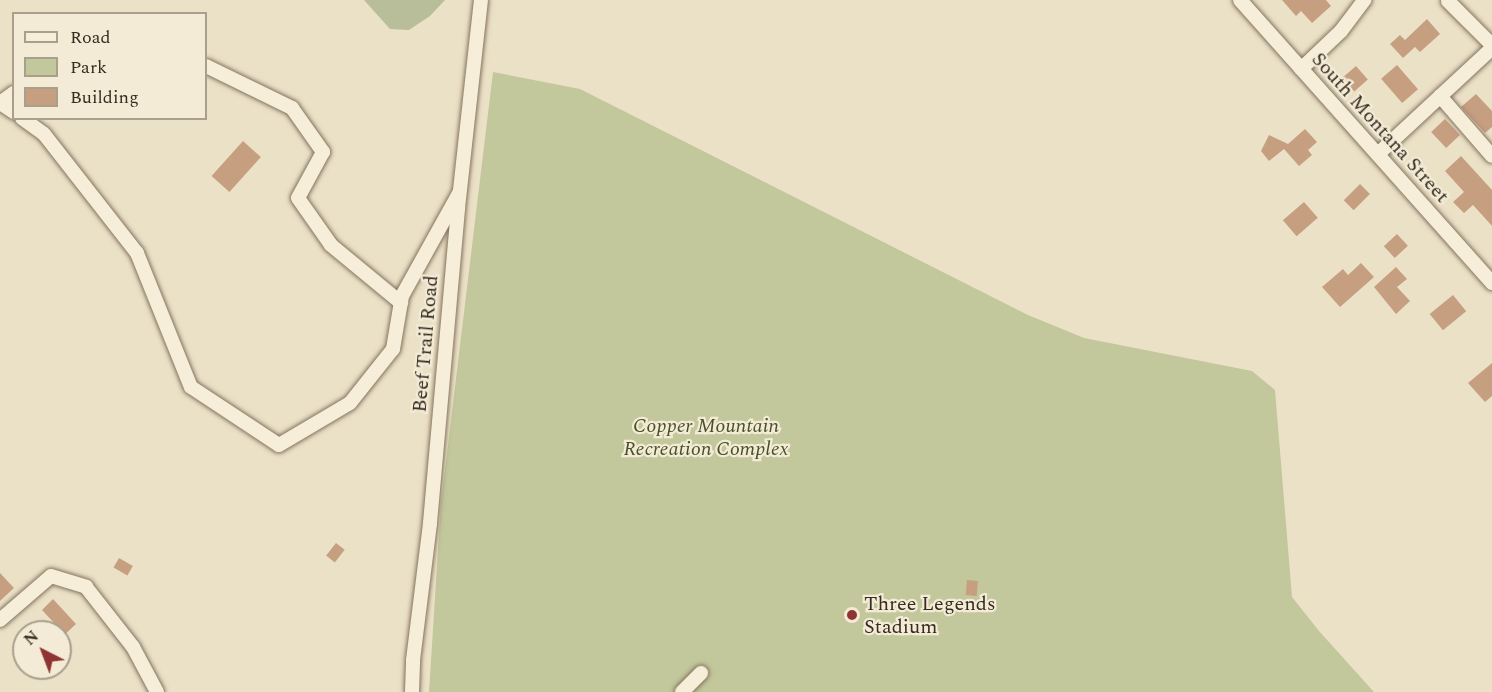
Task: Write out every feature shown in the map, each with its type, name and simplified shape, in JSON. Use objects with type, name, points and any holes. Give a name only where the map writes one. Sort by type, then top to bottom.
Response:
[{"type":"street","name":"Beef Trail Road","points":[[414,691],[413,660],[430,523],[459,193],[481,0]]},
{"type":"street","name":"South Montana Street","points":[[1240,0],[1492,282]]},
{"type":"street","points":[[1300,69],[1341,31],[1364,0]]},
{"type":"street","points":[[1378,154],[1492,47],[1448,1]]},
{"type":"street","points":[[207,66],[291,108],[323,152],[298,198],[331,245],[401,303]]},
{"type":"street","points":[[1440,96],[1492,156]]},
{"type":"street","points":[[25,120],[44,134],[137,252],[191,387],[279,445],[350,403],[393,348],[401,303],[459,193]]},
{"type":"street","points":[[0,620],[51,576],[86,587],[133,647],[157,692]]},
{"type":"street","points":[[682,692],[702,673]]},
{"type":"green space","points":[[364,0],[445,0],[430,16],[409,30],[390,29]]},
{"type":"green space","name":"Copper Mountain Recreation Complex","points":[[493,72],[580,89],[1028,315],[1084,338],[1252,371],[1275,390],[1292,597],[1374,692],[429,692],[441,503]]},
{"type":"building","points":[[1282,0],[1326,0],[1331,6],[1312,23],[1301,11],[1296,16]]},
{"type":"building","points":[[1427,19],[1440,34],[1420,52],[1415,47],[1403,58],[1390,44],[1400,35],[1405,40]]},
{"type":"building","points":[[1397,65],[1418,89],[1402,103],[1381,79]]},
{"type":"building","points":[[1356,66],[1368,80],[1354,91],[1342,78]]},
{"type":"building","points":[[1476,94],[1492,111],[1492,127],[1485,133],[1461,107]]},
{"type":"building","points":[[1445,119],[1460,135],[1446,148],[1431,132]]},
{"type":"building","points":[[1305,129],[1317,142],[1308,150],[1312,155],[1299,166],[1284,149],[1269,161],[1261,151],[1269,135],[1288,144]]},
{"type":"building","points":[[243,141],[261,157],[229,192],[212,176]]},
{"type":"building","points":[[1461,156],[1492,190],[1492,226],[1473,205],[1464,213],[1453,202],[1464,192],[1445,171]]},
{"type":"building","points":[[1360,184],[1370,194],[1354,210],[1344,200]]},
{"type":"building","points":[[1304,202],[1318,218],[1297,236],[1283,220]]},
{"type":"building","points":[[1397,234],[1408,246],[1395,258],[1384,246]]},
{"type":"building","points":[[1361,263],[1374,277],[1340,307],[1322,287],[1343,269],[1348,275]]},
{"type":"building","points":[[1396,267],[1407,279],[1397,287],[1410,301],[1396,314],[1374,287]]},
{"type":"building","points":[[1453,295],[1466,311],[1443,330],[1430,314]]},
{"type":"building","points":[[1492,363],[1492,396],[1485,402],[1468,383]]},
{"type":"building","points":[[336,543],[345,550],[335,562],[326,556]]},
{"type":"building","points":[[119,558],[133,566],[127,576],[114,568]]},
{"type":"building","points":[[0,573],[14,588],[0,601]]},
{"type":"building","points":[[967,580],[978,581],[977,596],[966,595]]},
{"type":"building","points":[[53,599],[76,624],[72,628],[72,620],[51,620],[42,610]]},
{"type":"place","name":"Three Legends Stadium","points":[[852,615]]}]
